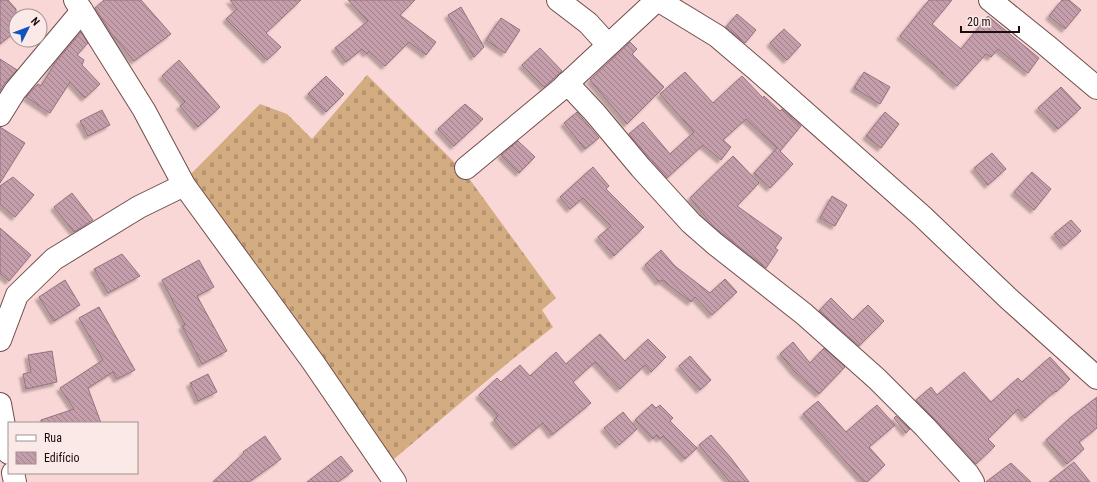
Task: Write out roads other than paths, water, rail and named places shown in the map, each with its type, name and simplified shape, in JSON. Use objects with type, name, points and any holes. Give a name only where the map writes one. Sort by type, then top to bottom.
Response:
[{"type":"street","points":[[558,0],[588,23],[608,45]]},
{"type":"street","points":[[466,168],[487,152],[567,83],[658,0],[717,36],[922,216],[1009,299],[1097,378]]},
{"type":"street","points":[[990,0],[1097,88]]},
{"type":"street","points":[[0,115],[15,92],[79,6],[144,110],[184,185],[313,362],[395,482]]},
{"type":"street","points":[[567,83],[690,222],[715,244],[804,314],[877,379],[925,426],[968,474],[973,482]]},
{"type":"street","points":[[0,340],[17,295],[54,259],[139,207],[184,185]]},
{"type":"street","points":[[0,404],[8,448]]}]
